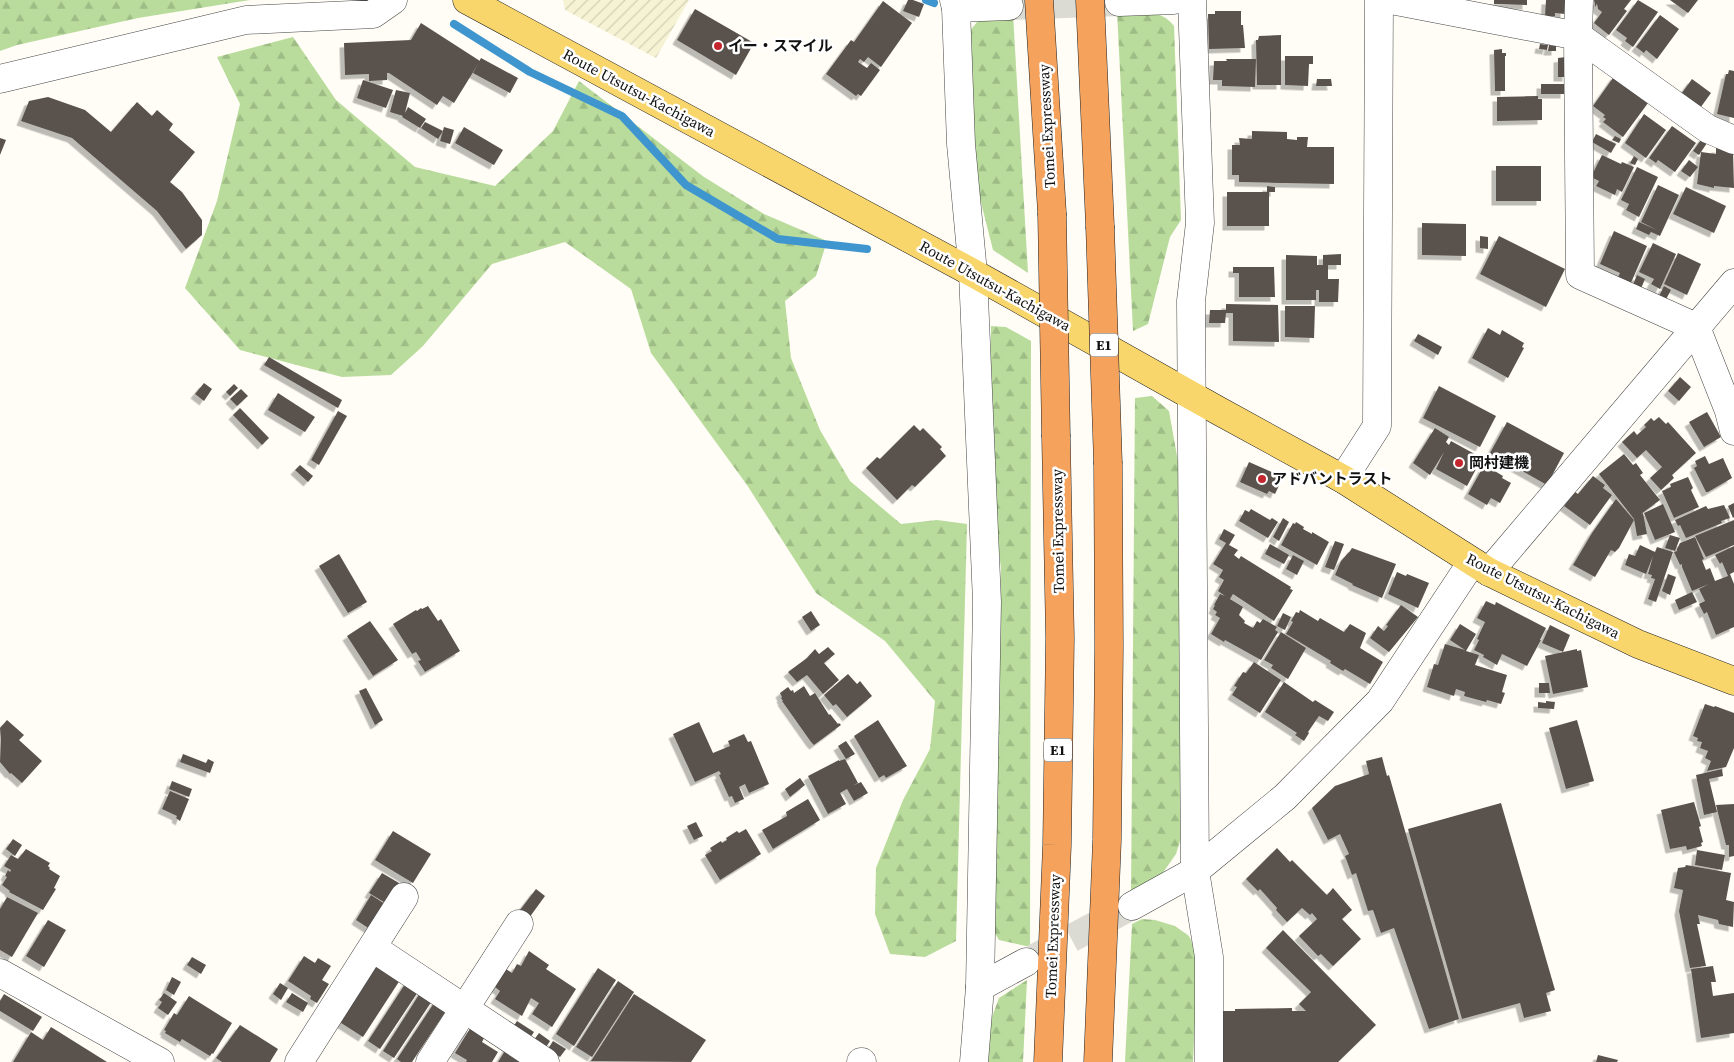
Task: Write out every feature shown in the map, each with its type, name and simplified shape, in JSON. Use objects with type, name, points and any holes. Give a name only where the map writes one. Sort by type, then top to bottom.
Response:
[{"type":"highway","name":"Tomei Expressway","points":[[1039,0],[1052,213],[1060,658],[1056,845],[1048,1062]]},
{"type":"highway","name":"E1","points":[[1090,0],[1108,464],[1106,840],[1098,1062]]},
{"type":"main road","name":"Route Utsutsu-Kachigawa","points":[[467,0],[973,273],[1343,479],[1481,567],[1638,644],[1734,681]]},
{"type":"street","points":[[0,79],[246,20],[373,14],[393,0]]},
{"type":"street","points":[[1119,2],[1174,0]]},
{"type":"street","points":[[1192,0],[1200,223],[1191,301],[1196,871],[1209,957],[1209,1062]]},
{"type":"street","points":[[1343,479],[1377,426],[1379,0]]},
{"type":"street","points":[[1391,0],[1578,36],[1708,129],[1734,140]]},
{"type":"street","points":[[1579,0],[1580,275],[1696,328],[1729,411],[1734,431]]},
{"type":"street","points":[[974,1062],[980,987],[987,602],[973,273],[961,144],[955,4],[1009,6]]},
{"type":"street","points":[[1132,906],[1196,871],[1285,797],[1380,702],[1481,567],[1696,328],[1734,283]]},
{"type":"street","points":[[299,1062],[404,897]]},
{"type":"street","points":[[430,1062],[519,924]]},
{"type":"street","points":[[373,948],[545,1062]]},
{"type":"street","points":[[980,987],[1026,962]]},
{"type":"street","points":[[0,973],[160,1062]]},
{"type":"shaded area","points":[[563,0],[689,0],[656,58],[565,10]]},
{"type":"green space","points":[[0,0],[250,0],[138,18],[17,45],[0,51]]},
{"type":"green space","points":[[1117,11],[1155,13],[1168,20],[1174,26],[1181,220],[1170,237],[1148,324],[1133,331]]},
{"type":"green space","points":[[999,14],[1013,14],[1028,273],[993,250],[969,155],[962,41],[977,22]]},
{"type":"green space","points":[[293,37],[336,100],[415,167],[495,186],[553,131],[579,81],[704,177],[764,214],[827,241],[816,276],[785,301],[791,358],[820,430],[850,481],[901,524],[937,520],[967,524],[956,941],[925,957],[890,954],[875,914],[876,868],[903,800],[930,749],[935,701],[885,641],[816,593],[747,485],[651,353],[631,289],[565,242],[492,264],[423,346],[391,375],[342,377],[240,350],[185,288],[217,201],[240,104],[217,57]]},
{"type":"green space","points":[[991,326],[1006,327],[1031,341],[1030,947],[999,940],[991,927],[1001,569],[988,455]]},
{"type":"green space","points":[[1152,396],[1169,411],[1185,501],[1183,832],[1176,854],[1162,874],[1131,893],[1135,398]]},
{"type":"green space","points":[[1142,919],[1155,920],[1175,926],[1189,936],[1198,956],[1193,1062],[1125,1062],[1132,924]]},
{"type":"green space","points":[[1027,980],[1023,1062],[983,1062],[984,1039],[999,998]]},
{"type":"building","points":[[908,0],[924,4],[919,17],[903,11]]},
{"type":"building","points":[[1494,0],[1527,0],[1527,5],[1494,4]]},
{"type":"building","points":[[1546,0],[1565,0],[1565,14],[1555,13],[1555,16],[1545,16]]},
{"type":"building","points":[[1594,0],[1631,0],[1624,9],[1627,11],[1609,35],[1594,23],[1602,12],[1598,9],[1597,4],[1595,7]]},
{"type":"building","points":[[1638,0],[1658,12],[1633,47],[1625,41],[1627,38],[1616,30]]},
{"type":"building","points":[[1670,0],[1698,0],[1688,13]]},
{"type":"building","points":[[883,1],[912,23],[881,67],[868,57],[864,62],[860,59],[858,62],[867,68],[871,63],[880,70],[861,96],[858,94],[856,96],[826,74],[851,40],[854,42]]},
{"type":"building","points":[[695,9],[754,43],[736,75],[677,40]]},
{"type":"building","points":[[1215,11],[1241,11],[1241,25],[1243,25],[1245,48],[1209,49],[1208,14],[1215,14]]},
{"type":"building","points":[[1660,15],[1679,29],[1657,59],[1646,50],[1644,53],[1636,47]]},
{"type":"building","points":[[421,23],[480,61],[454,103],[443,96],[437,105],[389,73],[387,73],[387,80],[369,81],[369,74],[345,75],[344,43],[411,40]]},
{"type":"building","points":[[1281,35],[1281,85],[1257,85],[1256,40],[1258,40],[1259,36]]},
{"type":"building","points":[[1540,44],[1548,45],[1547,50],[1539,49]]},
{"type":"building","points":[[1549,45],[1556,46],[1556,51],[1548,51]]},
{"type":"building","points":[[1502,49],[1502,53],[1506,53],[1505,91],[1495,91],[1494,50]]},
{"type":"building","points":[[1285,56],[1313,56],[1313,64],[1309,64],[1308,86],[1285,85]]},
{"type":"building","points":[[1566,57],[1567,77],[1558,77],[1558,58]]},
{"type":"building","points":[[481,58],[518,78],[510,93],[473,73]]},
{"type":"building","points":[[1226,59],[1256,59],[1255,87],[1222,86],[1222,80],[1213,80],[1214,61],[1227,61]]},
{"type":"building","points":[[1729,70],[1734,71],[1734,118],[1717,114],[1726,74],[1728,74]]},
{"type":"building","points":[[1615,75],[1648,103],[1623,137],[1603,122],[1606,119],[1603,117],[1605,115],[1593,106]]},
{"type":"building","points":[[1317,79],[1331,79],[1332,86],[1316,86]]},
{"type":"building","points":[[1692,79],[1711,93],[1698,111],[1679,97]]},
{"type":"building","points":[[363,80],[393,90],[386,108],[357,98]]},
{"type":"building","points":[[1541,84],[1565,84],[1565,94],[1541,94]]},
{"type":"building","points":[[396,90],[410,93],[405,113],[408,107],[426,119],[420,128],[403,116],[390,112]]},
{"type":"building","points":[[1538,96],[1538,99],[1542,99],[1542,120],[1497,121],[1497,97]]},
{"type":"building","points":[[48,97],[85,110],[111,132],[137,102],[152,116],[157,110],[173,124],[169,130],[195,152],[170,182],[182,192],[202,220],[202,235],[186,249],[157,211],[72,138],[21,121],[29,101]]},
{"type":"building","points":[[1644,114],[1666,130],[1646,158],[1625,143]]},
{"type":"building","points":[[425,122],[443,131],[438,139],[421,128]]},
{"type":"building","points":[[1672,126],[1696,143],[1675,172],[1658,160],[1656,163],[1649,158]]},
{"type":"building","points":[[444,127],[454,130],[450,144],[440,141]]},
{"type":"building","points":[[464,127],[503,150],[494,165],[455,143]]},
{"type":"building","points":[[1252,131],[1287,132],[1287,139],[1297,140],[1297,137],[1308,137],[1307,147],[1334,147],[1334,184],[1239,182],[1239,175],[1232,175],[1232,145],[1240,145],[1239,138],[1252,139]]},
{"type":"building","points":[[1596,134],[1616,144],[1611,153],[1592,142]]},
{"type":"building","points":[[1615,136],[1621,139],[1619,143],[1612,140]]},
{"type":"building","points":[[1703,137],[1709,140],[1699,155],[1693,151]]},
{"type":"building","points":[[0,138],[6,140],[0,155]]},
{"type":"building","points":[[1716,148],[1733,150],[1734,188],[1714,186],[1714,188],[1697,184],[1701,152],[1716,154]]},
{"type":"building","points":[[1602,155],[1621,164],[1622,162],[1634,167],[1622,192],[1617,189],[1615,195],[1596,186],[1599,181],[1591,177]]},
{"type":"building","points":[[1634,156],[1638,159],[1635,165],[1630,163]]},
{"type":"building","points":[[1689,160],[1698,167],[1690,177],[1681,171]]},
{"type":"building","points":[[1496,166],[1541,166],[1541,201],[1496,201]]},
{"type":"building","points":[[1637,167],[1658,177],[1639,217],[1626,210],[1629,204],[1621,200]]},
{"type":"building","points":[[1658,185],[1679,195],[1660,236],[1651,232],[1649,235],[1636,229],[1639,222],[1657,230],[1641,222]]},
{"type":"building","points":[[1267,186],[1275,187],[1275,192],[1269,192],[1269,226],[1227,226],[1227,192],[1267,192]]},
{"type":"building","points":[[1686,187],[1726,206],[1714,233],[1673,214]]},
{"type":"building","points":[[1422,223],[1466,224],[1466,256],[1422,255]]},
{"type":"building","points":[[1614,231],[1647,246],[1630,285],[1617,279],[1620,273],[1600,264]]},
{"type":"building","points":[[1480,236],[1488,237],[1488,249],[1480,248]]},
{"type":"building","points":[[1499,236],[1565,269],[1546,307],[1480,274]]},
{"type":"building","points":[[1653,243],[1676,254],[1660,289],[1651,284],[1654,279],[1639,272]]},
{"type":"building","points":[[1678,253],[1701,264],[1687,295],[1664,284]]},
{"type":"building","points":[[1341,254],[1341,265],[1328,265],[1328,279],[1339,279],[1338,302],[1319,302],[1319,290],[1316,290],[1316,300],[1286,300],[1286,255],[1317,256],[1317,265],[1323,265],[1323,255]]},
{"type":"building","points":[[1233,267],[1274,267],[1275,297],[1239,297],[1239,273],[1233,273]]},
{"type":"building","points":[[1637,275],[1645,279],[1640,291],[1632,287]]},
{"type":"building","points":[[1664,286],[1671,290],[1664,303],[1657,300]]},
{"type":"building","points":[[1226,304],[1278,305],[1279,342],[1233,341],[1233,313],[1226,313],[1225,323],[1209,323],[1210,310],[1226,310]]},
{"type":"building","points":[[1285,306],[1315,306],[1314,338],[1285,337]]},
{"type":"building","points":[[1488,328],[1500,335],[1502,330],[1524,343],[1522,347],[1524,348],[1508,378],[1472,358]]},
{"type":"building","points":[[1418,334],[1442,347],[1438,355],[1414,341]]},
{"type":"building","points":[[269,357],[342,400],[338,408],[264,365]]},
{"type":"building","points":[[1680,377],[1691,387],[1679,401],[1668,391]]},
{"type":"building","points":[[204,383],[212,389],[204,401],[195,394]]},
{"type":"building","points":[[234,384],[238,388],[230,396],[226,392]]},
{"type":"building","points":[[1439,386],[1496,416],[1480,447],[1423,418]]},
{"type":"building","points":[[241,389],[248,396],[237,406],[230,399]]},
{"type":"building","points":[[278,393],[315,417],[305,432],[268,410]]},
{"type":"building","points":[[240,408],[269,438],[262,445],[233,415]]},
{"type":"building","points":[[338,411],[347,416],[319,465],[311,460]]},
{"type":"building","points":[[1707,412],[1721,437],[1704,447],[1689,422]]},
{"type":"building","points":[[1659,417],[1666,424],[1668,422],[1696,453],[1672,475],[1674,478],[1661,490],[1650,478],[1662,467],[1646,450],[1637,458],[1622,442],[1634,431],[1637,435],[1646,427],[1644,425],[1651,418],[1654,421]]},
{"type":"building","points":[[1507,422],[1564,453],[1547,485],[1490,453]]},
{"type":"building","points":[[914,425],[920,431],[923,428],[942,447],[940,449],[946,456],[915,487],[912,485],[897,500],[866,468],[877,457],[880,459]]},
{"type":"building","points":[[1435,428],[1449,437],[1446,442],[1449,445],[1451,441],[1482,458],[1467,486],[1436,469],[1444,452],[1430,475],[1413,463]]},
{"type":"building","points":[[1624,454],[1633,465],[1636,463],[1643,473],[1640,475],[1660,500],[1641,514],[1643,513],[1647,534],[1637,536],[1634,519],[1599,474]]},
{"type":"building","points":[[1705,456],[1709,464],[1723,458],[1732,478],[1708,492],[1706,492],[1694,468],[1697,466],[1695,461]]},
{"type":"building","name":"アドバントラスト","points":[[1249,462],[1283,477],[1275,494],[1269,491],[1267,494],[1240,482]]},
{"type":"building","points":[[300,465],[313,476],[308,482],[295,470]]},
{"type":"building","points":[[1483,467],[1487,470],[1488,467],[1511,483],[1500,503],[1491,498],[1487,505],[1468,494]]},
{"type":"building","points":[[1593,476],[1605,485],[1603,488],[1612,495],[1590,525],[1564,506],[1575,492],[1578,494]]},
{"type":"building","points":[[1688,477],[1693,488],[1691,490],[1699,507],[1674,518],[1662,491],[1671,487],[1670,484]]},
{"type":"building","points":[[1616,499],[1634,520],[1619,548],[1615,552],[1611,550],[1595,577],[1573,565],[1592,533]]},
{"type":"building","points":[[1734,503],[1734,517],[1733,518],[1728,506]]},
{"type":"building","points":[[1663,504],[1675,532],[1655,540],[1644,513]]},
{"type":"building","points":[[1724,505],[1730,518],[1686,538],[1680,525],[1678,526],[1675,520],[1706,506],[1708,509]]},
{"type":"building","points":[[1251,509],[1270,520],[1272,518],[1278,522],[1268,538],[1239,521],[1245,510],[1249,512]]},
{"type":"building","points":[[1283,518],[1289,522],[1279,541],[1273,537]]},
{"type":"building","points":[[1734,520],[1734,545],[1706,557],[1695,536]]},
{"type":"building","points":[[1296,522],[1304,527],[1303,529],[1329,542],[1317,565],[1281,545],[1293,523],[1295,524]]},
{"type":"building","points":[[1224,529],[1235,535],[1229,545],[1238,550],[1234,555],[1239,559],[1241,556],[1293,590],[1274,621],[1233,594],[1230,599],[1243,607],[1239,615],[1245,621],[1244,623],[1253,628],[1257,621],[1260,623],[1263,619],[1277,627],[1275,630],[1278,632],[1261,660],[1211,634],[1220,618],[1215,615],[1217,612],[1213,609],[1214,605],[1220,594],[1225,596],[1218,591],[1224,580],[1219,577],[1223,570],[1213,564],[1226,543],[1219,539]]},
{"type":"building","points":[[1670,535],[1680,538],[1675,551],[1665,548]]},
{"type":"building","points":[[1695,537],[1704,559],[1702,560],[1706,570],[1710,568],[1715,581],[1728,576],[1722,562],[1720,564],[1715,555],[1734,546],[1734,572],[1730,574],[1734,584],[1734,627],[1716,635],[1707,612],[1704,614],[1699,604],[1705,601],[1699,589],[1709,584],[1692,591],[1682,564],[1680,565],[1674,552],[1677,551],[1680,543]]},
{"type":"building","points":[[1335,541],[1344,544],[1334,570],[1325,567]]},
{"type":"building","points":[[1270,544],[1289,555],[1284,564],[1265,554]]},
{"type":"building","points":[[1640,545],[1655,552],[1657,547],[1673,552],[1656,602],[1648,599],[1655,579],[1651,578],[1652,575],[1648,574],[1653,556],[1646,574],[1625,565],[1629,554],[1635,556]]},
{"type":"building","points":[[1352,548],[1396,564],[1382,598],[1352,585],[1335,575],[1341,561]]},
{"type":"building","points":[[339,554],[367,602],[348,613],[319,566]]},
{"type":"building","points":[[1293,555],[1304,561],[1297,575],[1286,569]]},
{"type":"building","points":[[1397,572],[1429,583],[1418,608],[1388,594]]},
{"type":"building","points":[[1668,574],[1676,577],[1670,595],[1662,591]]},
{"type":"building","points":[[1692,592],[1697,602],[1679,610],[1675,600]]},
{"type":"building","points":[[1486,601],[1495,605],[1496,602],[1546,628],[1527,666],[1502,654],[1497,665],[1474,650],[1485,622],[1477,618]]},
{"type":"building","points":[[1401,605],[1418,617],[1389,652],[1370,638],[1378,626],[1384,631],[1388,626],[1386,625]]},
{"type":"building","points":[[428,606],[438,621],[441,619],[460,651],[425,672],[418,661],[421,660],[416,652],[412,654],[393,624],[416,610]]},
{"type":"building","points":[[1300,610],[1318,621],[1320,618],[1344,632],[1350,624],[1366,633],[1360,648],[1383,662],[1370,684],[1345,669],[1343,671],[1330,663],[1331,661],[1286,634],[1296,612],[1299,613]]},
{"type":"building","points":[[811,611],[820,625],[811,631],[802,617]]},
{"type":"building","points":[[1283,613],[1291,617],[1285,630],[1277,626]]},
{"type":"building","points":[[370,621],[398,660],[373,676],[347,636]]},
{"type":"building","points":[[1460,624],[1476,634],[1466,651],[1479,655],[1475,665],[1507,675],[1502,692],[1505,693],[1501,704],[1464,696],[1465,692],[1456,689],[1454,696],[1427,687],[1434,664],[1438,665],[1445,644],[1465,650],[1450,640]]},
{"type":"building","points":[[1550,625],[1570,635],[1563,652],[1542,643]]},
{"type":"building","points":[[1281,632],[1306,648],[1288,679],[1271,668],[1273,665],[1264,660]]},
{"type":"building","points":[[828,647],[835,654],[824,663],[839,680],[823,694],[807,675],[797,682],[788,672],[807,658],[815,649],[819,654]]},
{"type":"building","points":[[1577,649],[1577,651],[1581,650],[1588,687],[1553,694],[1545,656]]},
{"type":"building","points":[[1254,662],[1281,680],[1260,713],[1232,695],[1237,687],[1234,686],[1243,672],[1246,673]]},
{"type":"building","points":[[848,674],[857,684],[860,681],[872,696],[847,717],[836,704],[833,706],[824,695]]},
{"type":"building","points":[[1284,682],[1313,702],[1315,700],[1334,712],[1328,721],[1319,716],[1304,741],[1295,735],[1297,733],[1265,712]]},
{"type":"building","points":[[1539,683],[1549,683],[1550,693],[1539,693]]},
{"type":"building","points":[[804,686],[810,696],[815,693],[829,715],[841,725],[814,745],[782,701],[780,693],[788,687],[794,693]]},
{"type":"building","points":[[366,688],[383,720],[375,725],[359,691]]},
{"type":"building","points":[[1546,701],[1555,702],[1554,709],[1538,708],[1538,702],[1546,703]]},
{"type":"building","points":[[1705,704],[1734,713],[1734,748],[1726,767],[1707,771],[1711,761],[1705,758],[1708,751],[1700,748],[1702,742],[1697,741],[1698,738],[1693,736]]},
{"type":"building","points":[[7,720],[24,735],[19,740],[42,761],[22,783],[10,774],[0,762],[0,728]]},
{"type":"building","points":[[878,720],[907,766],[886,778],[884,775],[879,778],[854,736]]},
{"type":"building","points":[[1577,720],[1594,781],[1566,789],[1549,728]]},
{"type":"building","points":[[699,722],[713,753],[730,746],[728,741],[744,734],[748,742],[751,741],[769,784],[749,793],[745,784],[739,787],[744,799],[735,803],[732,796],[729,797],[719,771],[695,782],[673,734]]},
{"type":"building","points":[[846,741],[855,754],[846,759],[838,746]]},
{"type":"building","points":[[183,754],[206,763],[208,759],[214,762],[210,773],[180,762]]},
{"type":"building","points":[[1382,757],[1387,776],[1389,775],[1459,1019],[1429,1029],[1394,928],[1381,933],[1373,910],[1368,911],[1356,873],[1352,875],[1345,856],[1349,854],[1340,834],[1328,840],[1312,808],[1335,786],[1369,774],[1366,761]]},
{"type":"building","points":[[845,759],[858,783],[852,786],[861,782],[868,793],[854,801],[847,789],[840,793],[846,804],[828,814],[808,776],[839,760]]},
{"type":"building","points":[[1722,769],[1723,776],[1709,779],[1717,812],[1704,815],[1696,775]]},
{"type":"building","points":[[800,778],[805,785],[790,797],[785,789]]},
{"type":"building","points":[[172,781],[192,789],[189,797],[169,789]]},
{"type":"building","points":[[170,791],[189,799],[180,821],[176,818],[177,816],[162,809]]},
{"type":"building","points":[[808,799],[820,820],[773,849],[762,830],[787,816],[786,812]]},
{"type":"building","points":[[1694,802],[1701,826],[1699,827],[1703,842],[1701,843],[1702,846],[1687,850],[1686,846],[1670,849],[1661,810]]},
{"type":"building","points":[[1501,803],[1555,990],[1546,993],[1551,1011],[1524,1018],[1520,1003],[1462,1019],[1408,829]]},
{"type":"building","points":[[1734,804],[1734,856],[1729,857],[1729,845],[1726,845],[1716,805]]},
{"type":"building","points":[[696,822],[703,836],[694,840],[687,826]]},
{"type":"building","points":[[746,829],[761,854],[720,880],[705,855],[712,851],[710,848],[721,841],[722,843],[737,831],[739,833]]},
{"type":"building","points":[[393,831],[431,854],[413,883],[375,860]]},
{"type":"building","points":[[13,839],[22,845],[15,856],[6,849]]},
{"type":"building","points":[[1277,848],[1290,862],[1292,860],[1327,895],[1333,888],[1352,910],[1342,919],[1361,939],[1333,966],[1321,954],[1318,956],[1299,936],[1317,919],[1312,913],[1310,915],[1302,908],[1287,922],[1260,889],[1258,891],[1246,879]]},
{"type":"building","points":[[26,849],[50,863],[49,869],[60,876],[54,888],[56,889],[43,910],[9,892],[2,885],[7,877],[5,876],[8,870],[10,872],[11,870],[4,866],[11,855],[18,859]]},
{"type":"building","points":[[1697,850],[1725,855],[1722,870],[1695,865]]},
{"type":"building","points":[[1686,865],[1731,873],[1726,900],[1734,902],[1733,927],[1719,924],[1718,920],[1698,915],[1700,924],[1697,924],[1706,966],[1690,968],[1679,911],[1683,890],[1674,888],[1678,868],[1685,867]]},
{"type":"building","points":[[382,873],[399,883],[387,904],[369,893]]},
{"type":"building","points":[[536,889],[545,896],[529,918],[520,910]]},
{"type":"building","points":[[371,895],[388,906],[373,931],[356,920]]},
{"type":"building","points":[[7,897],[38,913],[12,957],[0,950],[0,909]]},
{"type":"building","points":[[48,920],[66,930],[44,967],[26,956]]},
{"type":"building","points":[[1283,930],[1376,1025],[1338,1062],[1220,1062],[1219,1011],[1292,1008],[1292,1011],[1306,1011],[1299,1004],[1311,992],[1266,948]]},
{"type":"building","points":[[529,951],[549,965],[546,969],[576,989],[552,1027],[532,1014],[539,1003],[531,998],[522,1016],[495,999],[500,991],[495,987],[506,969],[512,973],[517,964],[521,966]]},
{"type":"building","points":[[304,956],[315,963],[318,958],[331,966],[322,980],[329,984],[317,1003],[310,999],[311,996],[288,981]]},
{"type":"building","points":[[192,957],[206,965],[201,974],[187,965]]},
{"type":"building","points":[[377,961],[402,977],[363,1037],[338,1021]]},
{"type":"building","points":[[1713,966],[1716,982],[1711,982],[1713,996],[1734,993],[1734,1033],[1701,1038],[1691,969]]},
{"type":"building","points":[[598,968],[616,980],[574,1046],[556,1034]]},
{"type":"building","points":[[172,977],[181,982],[174,995],[166,990]]},
{"type":"building","points":[[407,981],[420,989],[380,1049],[368,1041]]},
{"type":"building","points":[[618,981],[634,992],[592,1057],[576,1047]]},
{"type":"building","points":[[280,983],[288,988],[281,1000],[273,994]]},
{"type":"building","points":[[422,990],[434,998],[394,1058],[383,1051]]},
{"type":"building","points":[[164,993],[177,1002],[168,1015],[158,1008],[162,1002],[159,1000]]},
{"type":"building","points":[[292,993],[308,1003],[303,1012],[286,1002]]},
{"type":"building","points":[[4,994],[42,1017],[33,1031],[0,1011],[0,1001]]},
{"type":"building","points":[[634,994],[706,1040],[691,1062],[591,1061]]},
{"type":"building","points":[[189,996],[232,1023],[210,1056],[182,1039],[180,1042],[165,1033],[166,1031],[164,1030],[174,1013],[177,1015]]},
{"type":"building","points":[[436,1000],[448,1008],[412,1062],[401,1062],[397,1059]]},
{"type":"building","points":[[517,1021],[534,1032],[528,1041],[511,1030]]},
{"type":"building","points":[[240,1025],[278,1049],[270,1062],[222,1062],[216,1058]]},
{"type":"building","points":[[51,1027],[107,1062],[13,1062],[31,1032],[43,1040]]},
{"type":"building","points":[[471,1027],[485,1036],[482,1042],[498,1052],[492,1062],[466,1062],[467,1060],[455,1053]]},
{"type":"building","points":[[539,1033],[550,1041],[543,1052],[531,1044]]},
{"type":"building","points":[[553,1041],[566,1049],[560,1057],[548,1049]]},
{"type":"building","points":[[508,1046],[525,1062],[498,1062]]},
{"type":"building","points":[[1598,1055],[1618,1060],[1617,1062],[1596,1062]]},
{"type":"waterway","points":[[926,0],[934,3]]},
{"type":"waterway","points":[[454,24],[530,72],[622,116],[686,185],[778,239],[867,249]]},
{"type":"tunnel","points":[[1009,6],[1119,2]]},
{"type":"tunnel","points":[[1034,958],[1132,906]]},
{"type":"place","name":"イー・スマイル","points":[[718,46]]},
{"type":"place","name":"岡村建機","points":[[1459,463]]},
{"type":"place","name":"アドバントラスト","points":[[1262,479]]}]
